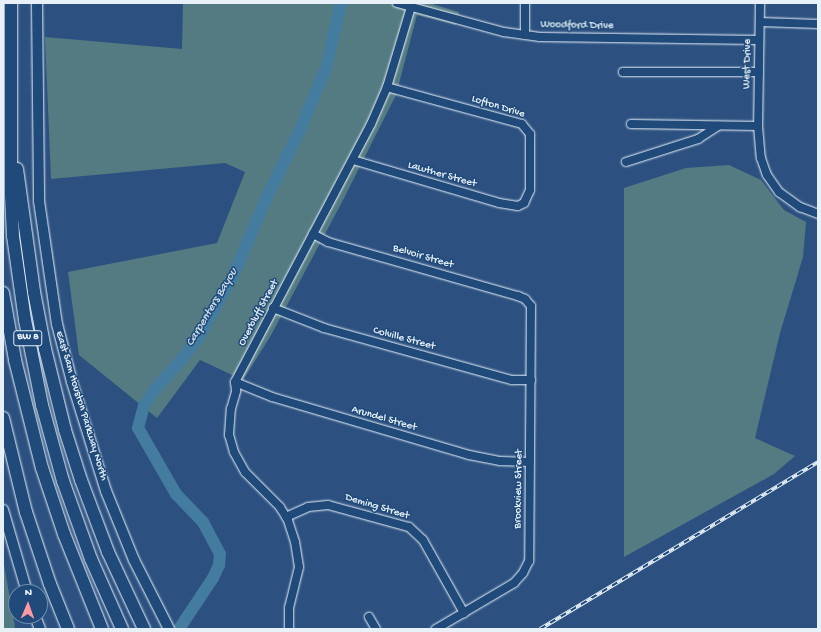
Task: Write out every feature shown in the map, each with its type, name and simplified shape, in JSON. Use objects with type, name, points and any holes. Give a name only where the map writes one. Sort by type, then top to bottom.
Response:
[{"type":"highway","name":"BW 8","points":[[11,3],[10,166],[13,236],[26,327],[51,443],[81,534],[122,629]]},
{"type":"highway","points":[[10,80],[19,188],[34,292],[45,349],[65,430],[81,480],[108,552],[144,629]]},
{"type":"highway","name":"BW 8","points":[[3,293],[15,360],[42,468],[64,534],[102,629]]},
{"type":"highway","points":[[3,418],[19,489],[34,536],[68,629]]},
{"type":"main road","name":"East Sam Houston Parkway North","points":[[36,3],[39,201],[51,296],[64,353],[81,413],[106,491],[134,560],[168,629]]},
{"type":"main road","points":[[3,510],[24,584]]},
{"type":"street","name":"Woodford Drive","points":[[397,3],[504,32],[540,37],[759,40]]},
{"type":"street","points":[[525,3],[525,35]]},
{"type":"street","name":"West Drive","points":[[760,3],[758,126],[761,158],[767,175],[775,187],[790,202],[818,214]]},
{"type":"street","name":"Overbluff Street","points":[[289,629],[289,608],[298,567],[295,542],[286,517],[280,507],[245,472],[236,455],[229,435],[230,409],[236,391],[235,382],[353,160],[387,87],[410,7]]},
{"type":"street","points":[[760,22],[818,24]]},
{"type":"street","points":[[623,72],[759,72]]},
{"type":"street","name":"Lofton Drive","points":[[387,87],[522,124],[527,128],[530,134],[530,190],[524,203]]},
{"type":"street","points":[[631,124],[758,126]]},
{"type":"street","points":[[626,162],[698,139],[718,126]]},
{"type":"street","name":"Lawther Street","points":[[353,160],[499,203],[518,206],[524,203]]},
{"type":"street","name":"Belvoir Street","points":[[313,234],[328,242],[518,296],[528,301]]},
{"type":"street","name":"Brookview Street","points":[[436,629],[514,584],[527,567],[529,561],[532,310],[528,301]]},
{"type":"street","name":"Colville Street","points":[[273,308],[331,330],[512,380],[531,380]]},
{"type":"street","name":"Arundel Street","points":[[235,382],[272,397],[469,456],[500,461],[530,462]]},
{"type":"street","name":"Deming Street","points":[[286,517],[308,507],[334,506],[409,527],[423,540],[464,613]]},
{"type":"street","points":[[369,617],[376,629]]},
{"type":"green space","points":[[183,3],[429,3],[459,12],[456,25],[417,15],[396,95],[341,204],[270,337],[243,380],[200,360],[157,418],[79,355],[68,272],[217,243],[245,172],[225,163],[51,179],[45,37],[182,49]]},
{"type":"green space","points":[[729,165],[761,180],[784,210],[806,222],[803,257],[780,333],[755,438],[795,456],[774,474],[624,557],[624,188],[686,168]]},
{"type":"green space","points":[[3,559],[8,587],[8,624],[14,624],[15,627],[12,629],[3,629]]},
{"type":"waterway","name":"Carpenters Bayou","points":[[179,629],[213,578],[219,565],[220,554],[203,522],[176,494],[138,428],[144,406],[156,388],[182,359],[200,335],[233,276],[265,201],[299,132],[326,68],[341,3]]},
{"type":"railway","points":[[540,629],[818,462]]}]
